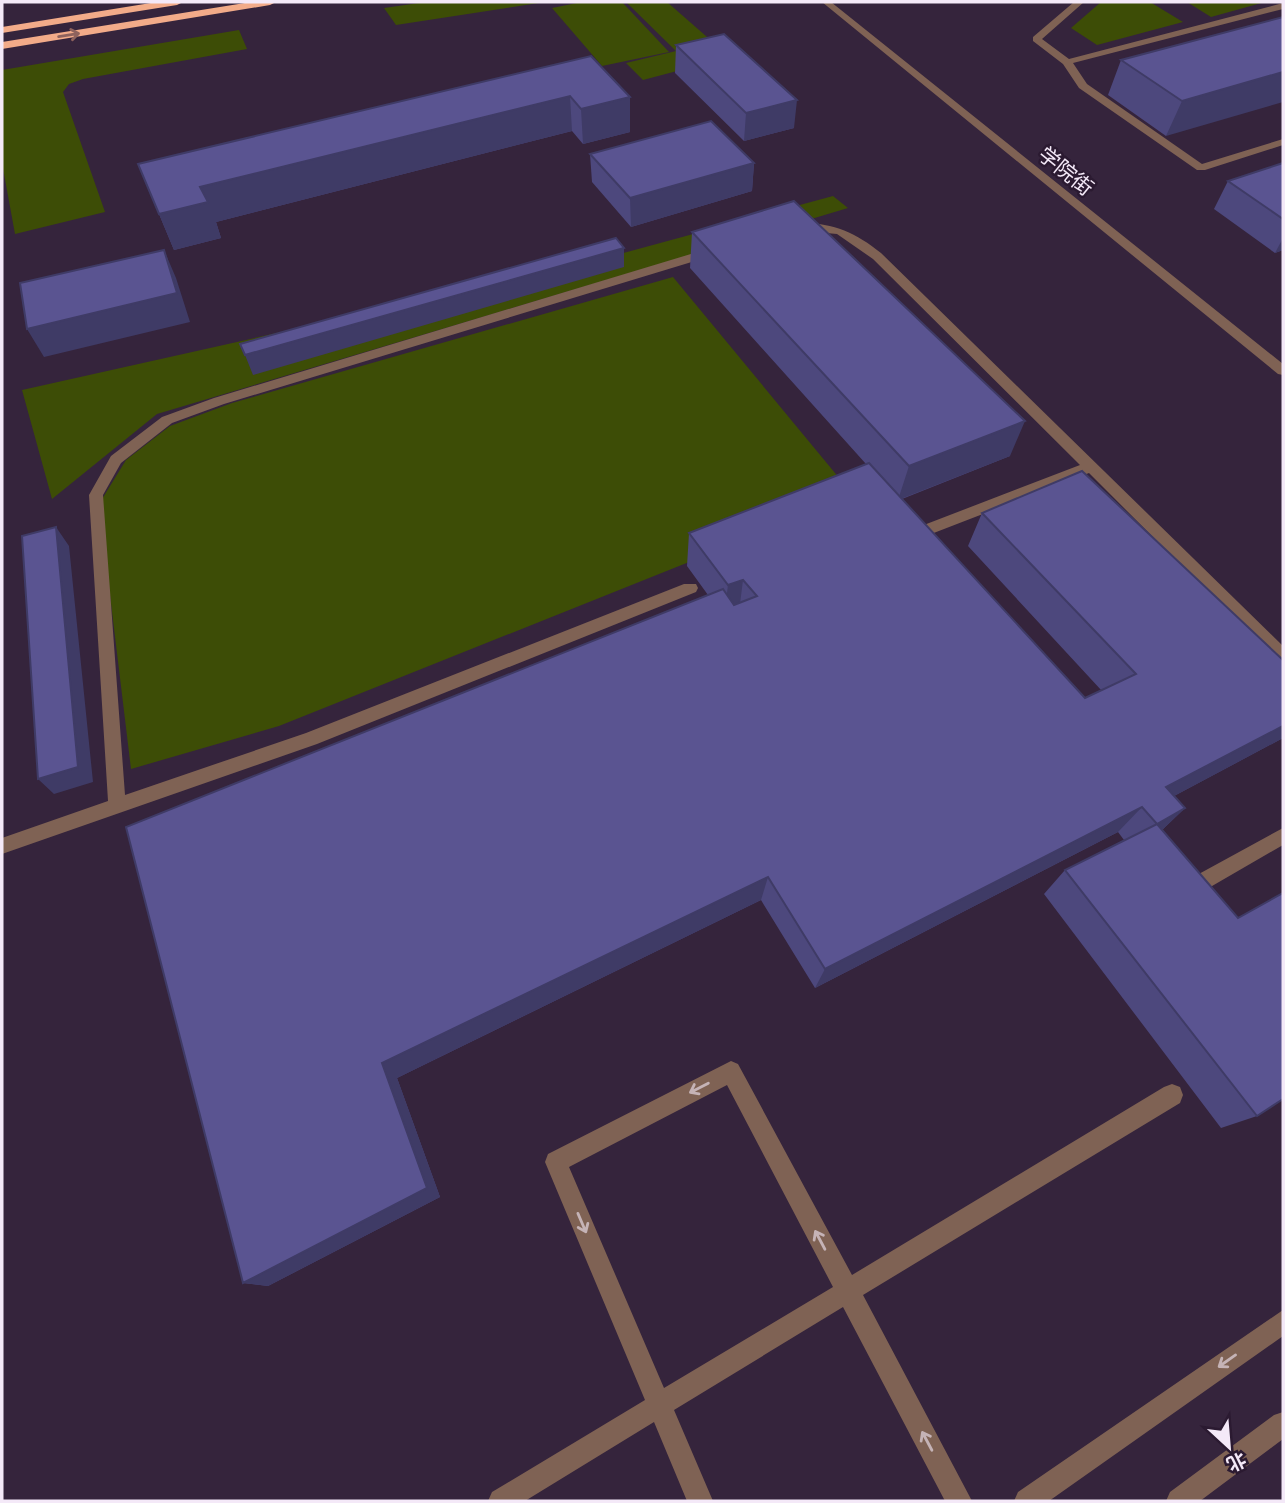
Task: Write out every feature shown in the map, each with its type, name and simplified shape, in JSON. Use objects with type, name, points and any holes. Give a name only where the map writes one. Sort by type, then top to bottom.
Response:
[{"type":"highway","points":[[2,30],[177,2]]},
{"type":"highway","points":[[2,46],[270,2]]},
{"type":"street","name":"学院街","points":[[825,2],[1283,371]]},
{"type":"street","points":[[1079,2],[1036,39],[1067,62],[1083,86],[1201,168],[1283,142]]},
{"type":"street","points":[[1067,62],[1283,6]]},
{"type":"street","points":[[782,231],[822,225],[849,233],[877,256],[1283,656]]},
{"type":"street","points":[[117,804],[96,495],[116,460],[167,420],[206,406],[732,246]]},
{"type":"street","points":[[904,539],[1090,467]]},
{"type":"street","points":[[2,846],[311,739],[690,588]]},
{"type":"street","points":[[1193,887],[1283,836]]},
{"type":"street","points":[[700,1501],[556,1162],[731,1071],[959,1501]]},
{"type":"street","points":[[501,1501],[1172,1095]]},
{"type":"street","points":[[1027,1501],[1283,1322]]},
{"type":"street","points":[[1179,1501],[1283,1424]]},
{"type":"green space","points":[[426,2],[545,2],[396,25],[384,8]]},
{"type":"green space","points":[[582,2],[622,2],[669,52],[602,66],[552,8]]},
{"type":"green space","points":[[626,2],[667,2],[730,57],[643,80],[626,63],[676,51]]},
{"type":"green space","points":[[1101,2],[1150,2],[1183,22],[1097,45],[1071,28]]},
{"type":"green space","points":[[1187,2],[1265,2],[1211,17]]},
{"type":"green space","points":[[239,30],[247,49],[83,79],[69,84],[63,92],[105,212],[15,234],[2,163],[2,70]]},
{"type":"green space","points":[[833,196],[848,208],[157,414],[52,499],[22,390],[572,267]]},
{"type":"green space","points":[[673,277],[854,496],[279,726],[131,769],[99,504],[126,460],[170,426],[232,403]]},
{"type":"building","points":[[1283,17],[1283,72],[1182,101],[1121,60]]},
{"type":"building","points":[[724,34],[797,100],[746,113],[676,45]]},
{"type":"building","points":[[591,56],[630,97],[581,109],[570,96],[200,187],[208,202],[159,214],[138,164]]},
{"type":"building","points":[[711,121],[754,163],[630,198],[590,154]]},
{"type":"building","points":[[1283,163],[1283,219],[1228,181]]},
{"type":"building","points":[[794,201],[1025,421],[909,466],[692,232]]},
{"type":"building","points":[[616,238],[624,248],[245,355],[240,344]]},
{"type":"building","points":[[164,250],[177,293],[27,329],[20,283]]},
{"type":"building","points":[[869,463],[1085,698],[1136,674],[982,513],[1082,471],[1283,660],[1283,726],[1166,787],[1185,808],[1157,824],[1142,807],[825,969],[768,877],[382,1063],[427,1188],[243,1283],[126,827],[723,589],[734,605],[757,596],[743,580],[728,585],[689,533]]},
{"type":"building","points":[[56,527],[78,767],[38,779],[22,536]]},
{"type":"building","points":[[1157,824],[1238,918],[1283,893],[1283,1099],[1257,1116],[1065,870]]}]
